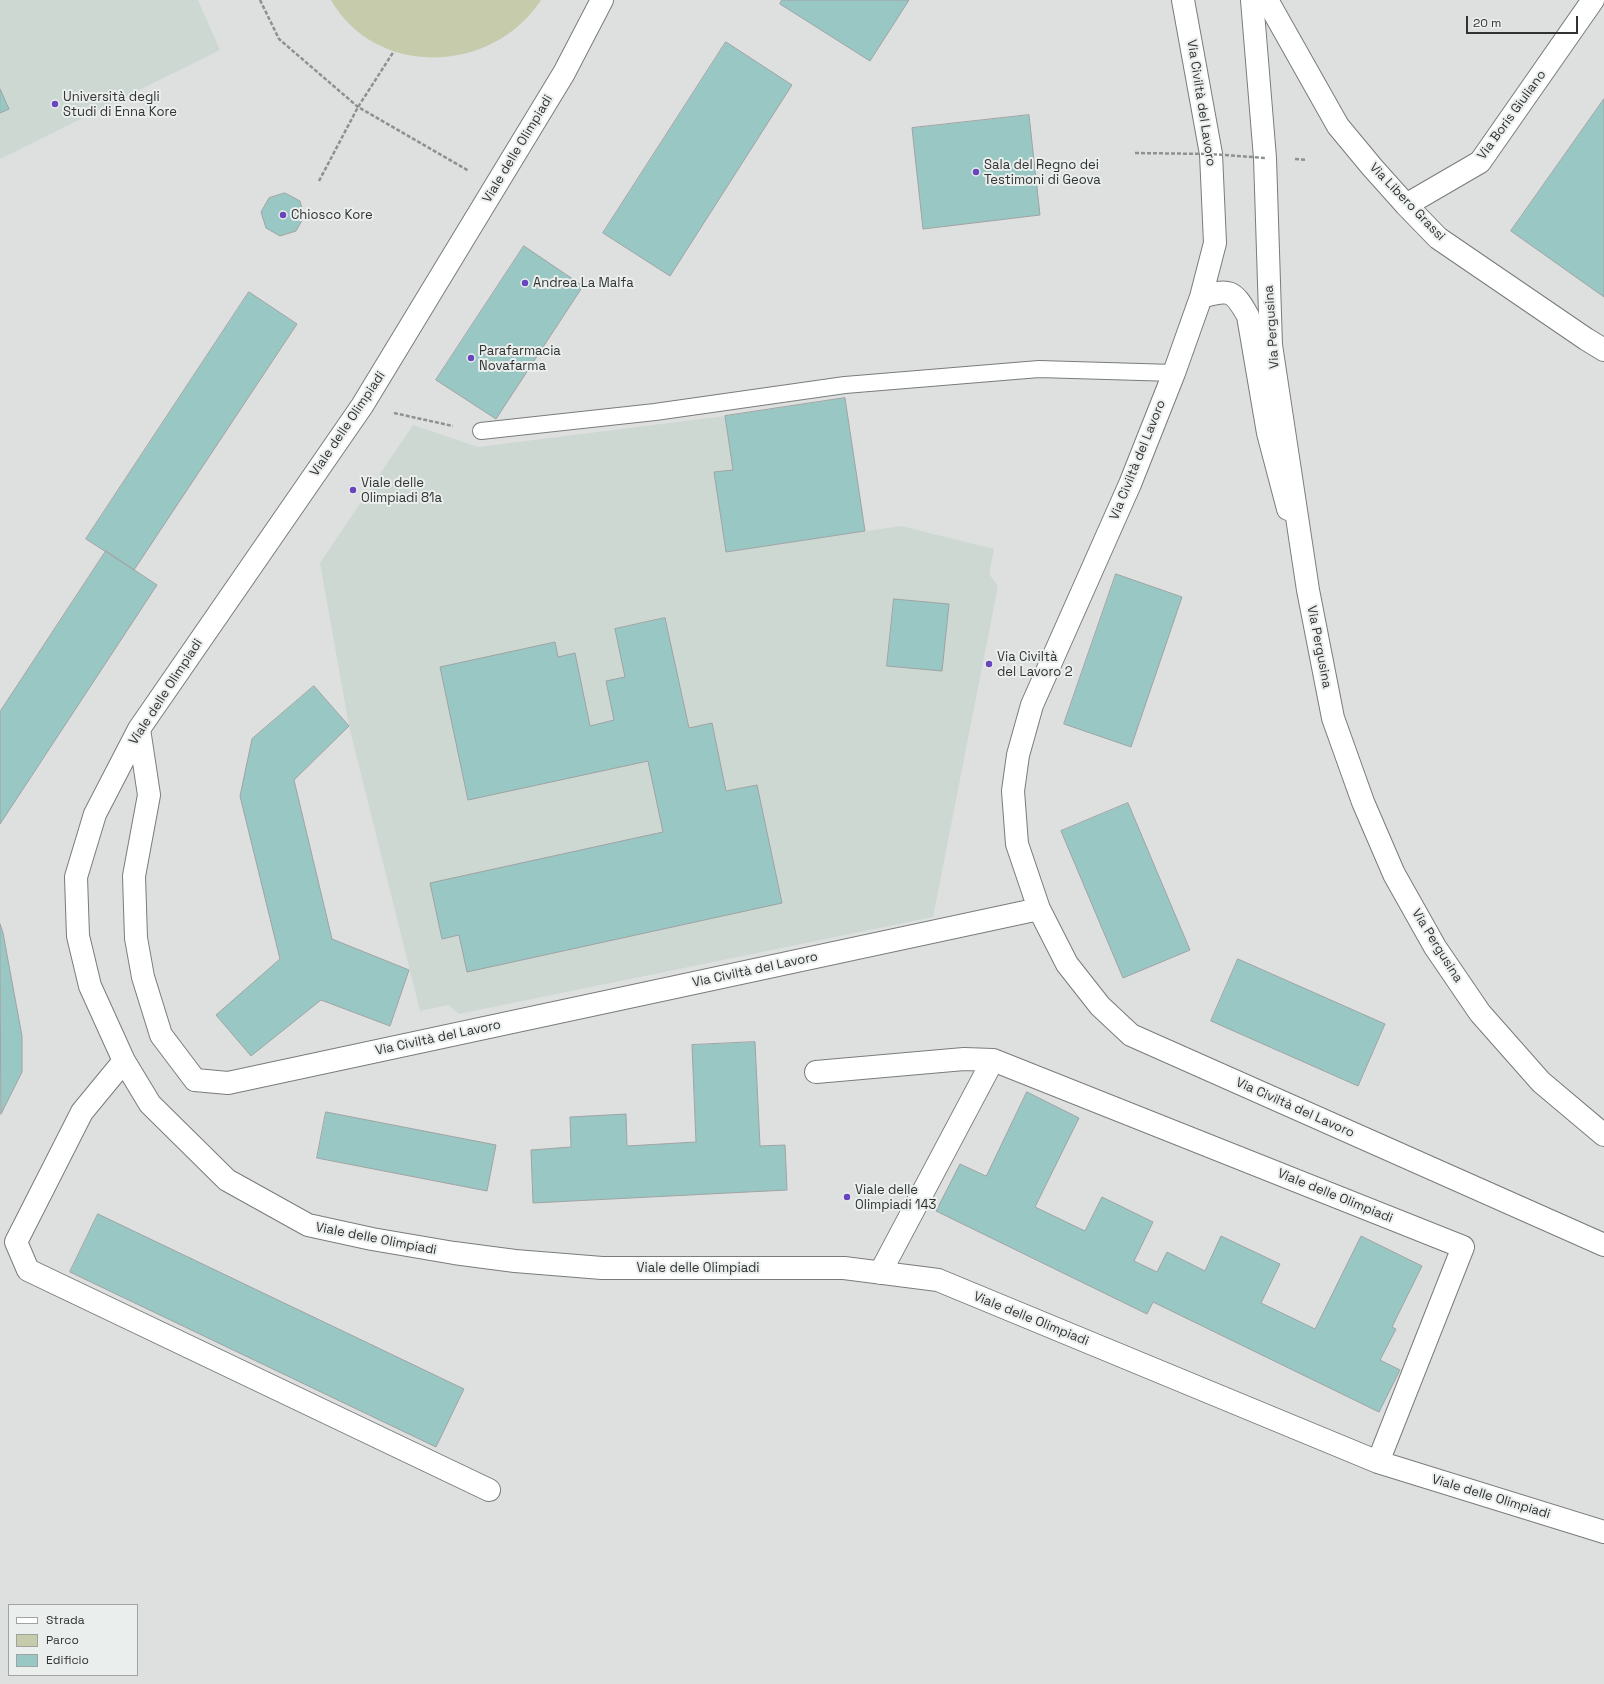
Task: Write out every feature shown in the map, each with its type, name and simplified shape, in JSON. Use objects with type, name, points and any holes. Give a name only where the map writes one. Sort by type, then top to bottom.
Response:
[{"type":"street","name":"Viale delle Olimpiadi","points":[[602,0],[564,73],[362,406],[139,729],[95,814],[76,877],[78,936],[90,986],[124,1061],[150,1104],[227,1180],[308,1225],[372,1239],[454,1254],[515,1261],[602,1268],[844,1268],[938,1280],[1378,1462],[1604,1532]]},
{"type":"street","name":"Via Civiltà del Lavoro","points":[[1183,0],[1211,154],[1215,243],[1201,297],[1174,373],[1130,484],[1032,705],[1018,755],[1013,790],[1017,844],[1039,909],[1066,964],[1100,1006],[1131,1035],[1604,1246]]},
{"type":"street","points":[[1252,0],[1257,74]]},
{"type":"street","points":[[1257,74],[1266,0]]},
{"type":"street","name":"Via Libero Grassi","points":[[1266,0],[1338,126],[1406,205],[1438,238],[1604,350]]},
{"type":"street","name":"Via Boris Giuliano","points":[[1406,205],[1480,162],[1593,0]]},
{"type":"street","name":"Via Pergusina","points":[[1257,74],[1265,158],[1270,345],[1308,590],[1333,718],[1362,802],[1394,874],[1435,947],[1480,1013],[1541,1082],[1604,1135]]},
{"type":"street","points":[[1201,297],[1220,292],[1230,293],[1240,302],[1248,316],[1268,433],[1308,590]]},
{"type":"street","name":"Via Civiltà del Lavoro","points":[[139,729],[149,795],[134,876],[136,938],[143,977],[161,1035],[195,1080],[228,1083],[1039,909]]},
{"type":"street","name":"Viale delle Olimpiadi","points":[[816,1072],[964,1059],[993,1060],[1463,1247],[1378,1462]]},
{"type":"street","points":[[880,1273],[993,1060]]},
{"type":"street","points":[[124,1061],[82,1112],[16,1242],[28,1270],[489,1490]]},
{"type":"lane","points":[[480,432],[655,412],[845,385],[1039,369],[1174,373]]},
{"type":"path","points":[[260,0],[279,39],[358,107],[472,172]]},
{"type":"path","points":[[319,181],[358,107],[394,51]]},
{"type":"path","points":[[1135,153],[1211,154],[1265,158]]},
{"type":"path","points":[[362,406],[480,432]]},
{"type":"shaded area","name":"Università degli Studi di Enna Kore","points":[[0,0],[198,0],[220,50],[0,159]]},
{"type":"shaded area","points":[[725,416],[733,470],[715,472],[726,552],[901,526],[994,549],[989,574],[998,586],[933,917],[459,1014],[449,1005],[420,1011],[349,726],[320,563],[413,425],[478,447]]},
{"type":"green space","points":[[331,0],[541,0],[520,24],[494,42],[465,53],[435,57],[405,54],[376,44],[351,26]]},
{"type":"building","points":[[782,0],[909,0],[870,61],[780,4]]},
{"type":"building","points":[[726,42],[792,85],[670,276],[603,233]]},
{"type":"building","points":[[0,89],[9,109],[0,113]]},
{"type":"building","points":[[1604,99],[1604,297],[1511,231]]},
{"type":"building","name":"Sala del Regno dei Testimoni di Geova","points":[[1029,115],[1040,215],[923,229],[912,128]]},
{"type":"building","name":"Chiosco Kore","points":[[285,193],[300,201],[304,217],[296,231],[280,236],[266,228],[261,212],[269,198]]},
{"type":"building","points":[[524,246],[583,286],[496,419],[436,380]]},
{"type":"building","points":[[249,292],[297,324],[134,570],[86,539]]},
{"type":"building","points":[[845,398],[865,531],[726,552],[714,472],[733,470],[725,416]]},
{"type":"building","points":[[106,551],[157,585],[0,824],[0,712]]},
{"type":"building","points":[[1116,574],[1182,597],[1131,747],[1064,724]]},
{"type":"building","points":[[894,599],[949,604],[942,671],[887,666]]},
{"type":"building","points":[[665,618],[689,728],[712,723],[726,791],[757,785],[782,903],[467,972],[459,935],[442,939],[430,883],[663,832],[648,761],[468,800],[440,667],[555,642],[558,657],[575,653],[590,726],[614,720],[606,681],[625,677],[615,629]]},
{"type":"building","points":[[314,686],[349,726],[294,780],[332,939],[409,970],[390,1026],[321,1000],[251,1056],[216,1015],[280,959],[240,796],[252,739]]},
{"type":"building","points":[[1128,803],[1190,950],[1123,978],[1061,831]]},
{"type":"building","points":[[0,924],[3,933],[22,1036],[22,1072],[1,1114]]},
{"type":"building","points":[[1238,959],[1385,1024],[1358,1086],[1211,1021]]},
{"type":"building","points":[[755,1042],[760,1146],[785,1145],[787,1190],[533,1203],[531,1150],[571,1147],[570,1117],[626,1114],[627,1146],[696,1142],[692,1045]]},
{"type":"building","points":[[1027,1092],[1079,1118],[1035,1207],[1085,1231],[1102,1197],[1153,1222],[1134,1261],[1157,1272],[1167,1252],[1205,1271],[1221,1236],[1280,1264],[1261,1303],[1315,1329],[1361,1236],[1422,1266],[1392,1327],[1396,1329],[1380,1360],[1400,1370],[1379,1412],[1153,1302],[1147,1314],[936,1211],[960,1164],[986,1176]]},
{"type":"building","points":[[326,1112],[496,1145],[487,1191],[317,1158]]},
{"type":"building","points":[[98,1214],[464,1389],[436,1447],[70,1272]]},
{"type":"place","name":"Università degli Studi di Enna Kore","points":[[55,104]]},
{"type":"place","name":"Sala del Regno dei Testimoni di Geova","points":[[976,172]]},
{"type":"place","name":"Chiosco Kore","points":[[283,215]]},
{"type":"place","name":"Andrea La Malfa","points":[[525,283]]},
{"type":"place","name":"Parafarmacia Novafarma","points":[[471,358]]},
{"type":"place","name":"Viale delle Olimpiadi 81a","points":[[353,490]]},
{"type":"place","name":"Via Civiltà del Lavoro 2","points":[[989,664]]},
{"type":"place","name":"Viale delle Olimpiadi 143","points":[[847,1197]]}]
